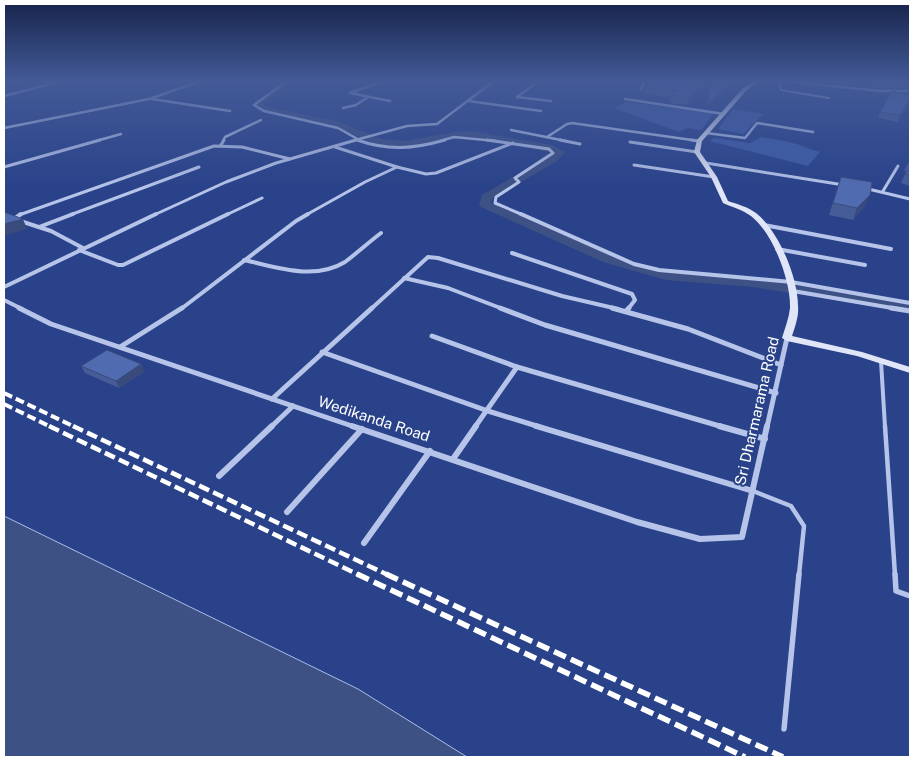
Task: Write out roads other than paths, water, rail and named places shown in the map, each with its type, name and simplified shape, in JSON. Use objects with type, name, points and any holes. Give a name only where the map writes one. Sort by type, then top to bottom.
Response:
[{"type":"street","points":[[4,128],[61,117]]},
{"type":"street","points":[[288,117],[338,128],[355,140],[377,147],[406,148],[431,144],[454,137],[468,137],[549,149],[553,153],[515,178],[519,182],[496,197],[495,203],[634,264],[658,270],[910,303]]},
{"type":"street","points":[[4,288],[81,249],[226,182],[290,159],[335,147],[361,137],[407,126],[437,124],[447,117]]},
{"type":"street","points":[[630,142],[697,152],[699,141],[722,117]]},
{"type":"street","points":[[221,144],[225,137],[261,120]]},
{"type":"street","points":[[547,137],[567,124],[572,123],[699,141]]},
{"type":"street","points":[[706,133],[744,138],[757,123],[813,132]]},
{"type":"street","points":[[511,130],[580,144]]},
{"type":"street","points":[[4,167],[121,134]]},
{"type":"street","points":[[262,198],[123,265],[118,265],[81,249],[51,231],[14,219],[23,213],[221,144],[263,151],[290,159]]},
{"type":"street","points":[[335,147],[397,167],[426,174],[436,173],[512,144]]},
{"type":"street","name":"Sri Dharmarama Road","points":[[697,152],[714,177],[725,202],[755,215],[764,225],[777,249],[792,287],[794,306],[776,393],[742,537]]},
{"type":"street","points":[[706,163],[848,185]]},
{"type":"street","points":[[634,165],[714,177]]},
{"type":"street","points":[[883,192],[898,166]]},
{"type":"street","points":[[38,227],[199,167]]},
{"type":"street","points":[[120,347],[173,315],[296,221],[365,182],[397,167]]},
{"type":"street","points":[[857,187],[910,199]]},
{"type":"street","points":[[764,225],[891,249]]},
{"type":"street","points":[[244,260],[309,272],[323,271],[335,264],[343,263],[381,233]]},
{"type":"street","points":[[777,249],[864,265]]},
{"type":"street","points":[[512,254],[632,294],[635,300],[626,311]]},
{"type":"street","points":[[272,399],[428,257],[438,258],[562,296],[626,311],[688,329],[781,365]]},
{"type":"street","points":[[404,278],[448,288],[546,325],[776,393]]},
{"type":"street","points":[[792,287],[910,310]]},
{"type":"street","name":"Wedikanda Road","points":[[4,300],[51,324],[637,522],[700,539],[742,537]]},
{"type":"street","points":[[432,336],[517,367],[765,439]]},
{"type":"street","points":[[787,338],[910,370]]},
{"type":"street","points":[[322,352],[488,411],[753,491]]},
{"type":"street","points":[[454,459],[517,367]]},
{"type":"street","points":[[219,476],[293,406]]},
{"type":"street","points":[[287,512],[362,429]]},
{"type":"street","points":[[364,543],[430,451]]},
{"type":"lane","points":[[881,361],[896,591],[910,596]]},
{"type":"lane","points":[[753,491],[792,506],[804,526],[784,729]]},
{"type":"waterway","points":[[302,117],[334,123],[379,142],[405,144],[454,135],[471,134],[552,148],[560,152],[553,159],[486,197],[485,205],[608,259],[666,276],[753,283],[910,308]]},
{"type":"railway","points":[[4,393],[75,427]]},
{"type":"railway","points":[[4,404],[51,427]]},
{"type":"railway","points":[[49,426],[359,575]]},
{"type":"railway","points":[[73,426],[388,575]]},
{"type":"railway","points":[[357,574],[745,757]]},
{"type":"railway","points":[[386,574],[783,757]]}]
